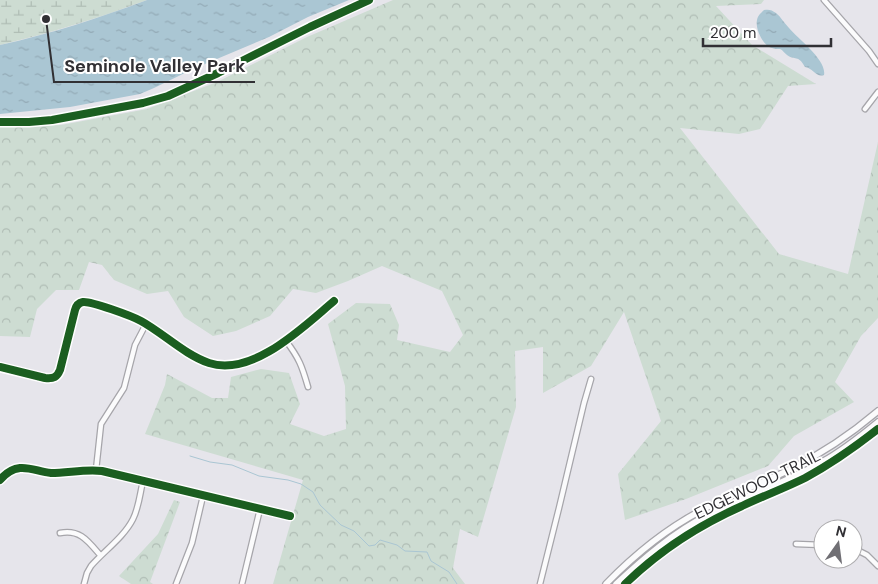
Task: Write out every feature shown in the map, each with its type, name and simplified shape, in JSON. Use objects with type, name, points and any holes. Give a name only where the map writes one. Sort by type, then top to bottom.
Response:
[{"type":"main road","points":[[606,584],[641,551],[669,530],[701,510],[818,454],[840,441],[878,411]]},
{"type":"main road","points":[[616,584],[647,556],[706,516],[822,462],[878,422]]},
{"type":"street","points":[[0,122],[52,120],[143,104],[168,96],[369,0]]},
{"type":"street","points":[[824,0],[869,51],[878,64]]},
{"type":"street","points":[[865,109],[878,92]]},
{"type":"street","points":[[0,367],[45,378],[52,379],[57,376],[75,310],[78,304],[84,302],[136,318],[198,358],[216,365],[230,366],[252,360],[286,341],[334,301]]},
{"type":"street","points":[[96,470],[101,424],[124,388],[135,345],[146,324]]},
{"type":"street","points":[[286,341],[303,368],[308,388]]},
{"type":"street","points":[[540,584],[591,379]]},
{"type":"street","points":[[1,476],[20,468],[53,473],[96,470],[290,516]]},
{"type":"street","points":[[84,584],[91,566],[126,530],[133,518],[138,506],[143,481]]},
{"type":"street","points":[[176,584],[192,543],[203,496]]},
{"type":"street","points":[[242,584],[260,509]]},
{"type":"street","points":[[60,533],[69,531],[83,537],[100,555]]},
{"type":"street","points":[[796,544],[813,545]]},
{"type":"street","points":[[863,553],[878,566]]},
{"type":"green space","points":[[0,0],[147,0],[74,25],[0,45]]},
{"type":"green space","points":[[393,0],[764,0],[761,4],[716,6],[752,45],[816,84],[788,86],[760,129],[739,134],[680,128],[779,254],[848,274],[878,142],[878,318],[861,336],[835,382],[854,402],[794,436],[768,466],[686,499],[625,520],[618,474],[661,421],[624,312],[591,366],[543,393],[543,347],[515,351],[516,407],[478,537],[460,529],[453,568],[465,584],[273,584],[303,480],[145,434],[165,385],[167,374],[212,398],[228,398],[231,377],[261,369],[289,373],[300,404],[290,424],[324,436],[346,429],[345,386],[328,324],[356,303],[390,304],[399,325],[397,340],[450,352],[463,335],[442,291],[382,266],[316,293],[293,289],[270,316],[236,331],[213,336],[184,317],[168,291],[147,294],[114,280],[102,265],[89,262],[79,290],[56,290],[37,309],[30,337],[0,336],[0,127],[61,125],[147,109],[217,82],[307,37]]},
{"type":"green space","points":[[174,500],[180,502],[150,582],[153,584],[131,584],[119,576],[158,534]]},
{"type":"water","points":[[147,0],[349,0],[140,94],[70,107],[0,114],[0,45],[74,25]]},
{"type":"water","points":[[764,10],[776,13],[817,56],[824,69],[824,75],[821,76],[805,67],[798,59],[790,57],[781,49],[769,47],[766,44],[760,37],[757,28],[758,17]]},
{"type":"waterway","points":[[190,456],[210,462],[232,465],[259,476],[301,484],[313,492],[320,505],[341,525],[354,531],[369,546],[375,545],[380,540],[397,545],[405,551],[427,552],[431,561],[449,572],[457,584]]},
{"type":"cycle path","points":[[0,122],[52,120],[143,103],[168,96],[369,0]]},
{"type":"cycle path","points":[[0,367],[45,378],[56,376],[60,370],[75,309],[83,302],[102,306],[136,319],[200,359],[209,363],[226,365],[243,363],[276,347],[308,324],[334,301]]},
{"type":"cycle path","name":"EDGEWOOD TRAIL","points":[[625,584],[666,550],[695,530],[726,513],[805,478],[843,455],[878,429]]},
{"type":"cycle path","points":[[0,480],[8,472],[20,468],[51,473],[89,470],[102,471],[290,516]]},
{"type":"place","name":"Seminole Valley Park","points":[[46,19]]}]
